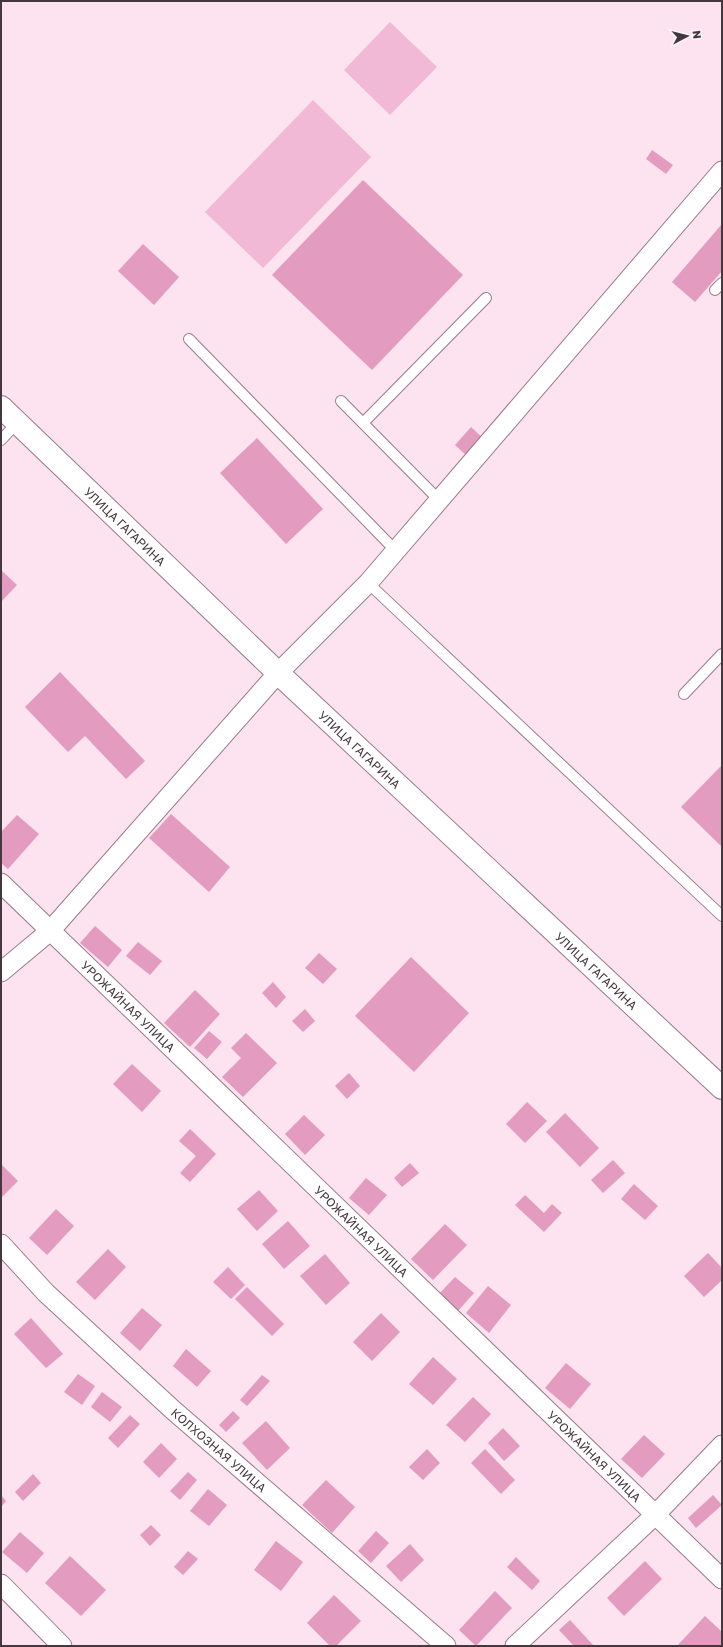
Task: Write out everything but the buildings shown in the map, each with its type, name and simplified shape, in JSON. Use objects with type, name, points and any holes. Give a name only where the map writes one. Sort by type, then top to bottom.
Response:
[{"type":"main road","name":"УЛИЦА ГАГАРИНА","points":[[1,407],[278,673],[722,1088]]},
{"type":"street","points":[[1,972],[50,930],[278,673],[368,583],[722,171]]},
{"type":"street","name":"УРОЖАЙНАЯ УЛИЦА","points":[[1,883],[722,1579]]},
{"type":"street","name":"КОЛХОЗНАЯ УЛИЦА","points":[[1,1244],[46,1293],[173,1410],[446,1646]]},
{"type":"street","points":[[515,1646],[655,1515],[722,1445]]},
{"type":"street","points":[[1,1584],[62,1646]]},
{"type":"lane","points":[[364,423],[486,298]]},
{"type":"lane","points":[[189,339],[396,551]]},
{"type":"lane","points":[[342,401],[439,500]]},
{"type":"lane","points":[[1,440],[17,423]]},
{"type":"lane","points":[[368,583],[722,916]]},
{"type":"lane","points":[[684,694],[722,654]]},
{"type":"shaded area","points":[[390,22],[437,67],[390,115],[344,70]]},
{"type":"shaded area","points":[[313,100],[371,157],[263,268],[205,212]]}]
